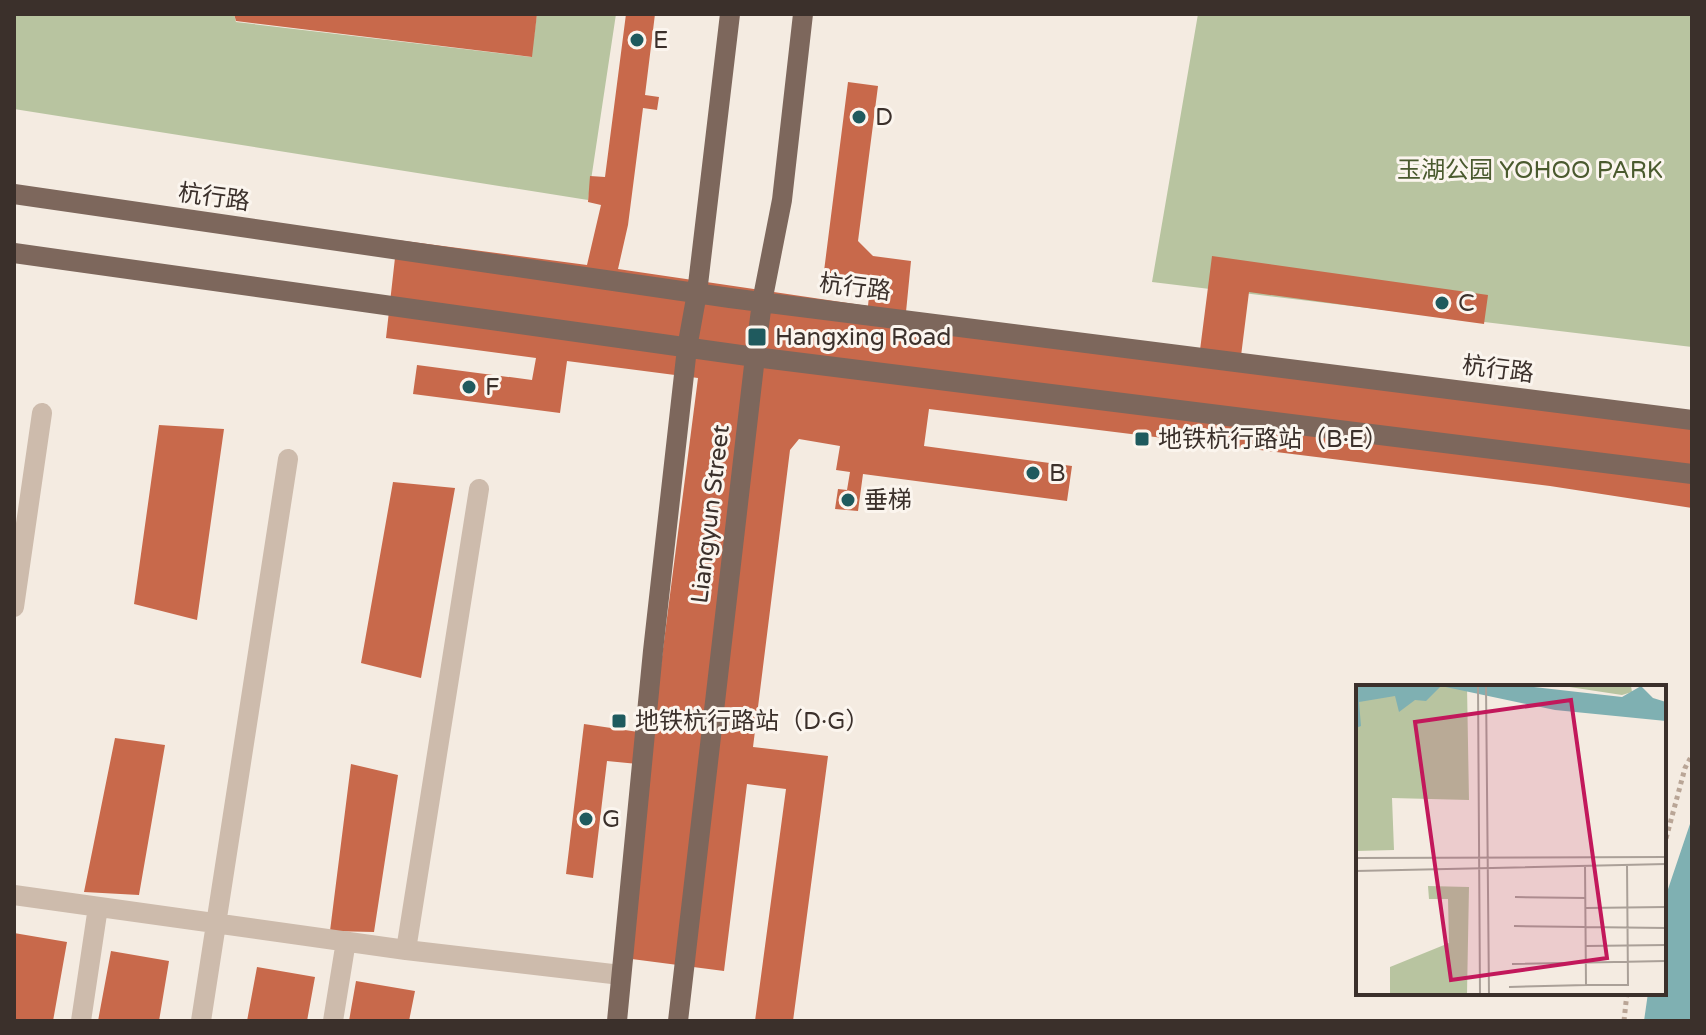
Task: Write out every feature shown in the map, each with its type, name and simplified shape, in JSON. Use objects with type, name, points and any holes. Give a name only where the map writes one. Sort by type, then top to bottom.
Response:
[{"type":"main road","name":"Liangyun Street","points":[[617,1021],[653,651],[687,348],[697,293],[730,14]]},
{"type":"main road","name":"Liangyun Street","points":[[678,1021],[755,357],[762,302],[782,200],[803,14]]},
{"type":"main road","name":"杭行路","points":[[14,194],[762,302],[1692,420]]},
{"type":"main road","points":[[14,253],[755,357],[1692,474]]},
{"type":"street","points":[[14,607],[42,413]]},
{"type":"street","points":[[201,1021],[288,459]]},
{"type":"street","points":[[406,950],[479,489]]},
{"type":"street","points":[[14,895],[406,950],[621,975]]},
{"type":"street","points":[[81,1021],[98,907]]},
{"type":"street","points":[[333,1021],[346,941]]},
{"type":"path","points":[[1666,839],[1685,768],[1692,755]]},
{"type":"path","points":[[1624,1021],[1627,995]]},
{"type":"green space","points":[[14,14],[234,14],[236,22],[531,57],[537,14],[616,14],[588,200],[14,109]]},
{"type":"green space","name":"玉湖公园 YOHOO PARK","points":[[1198,14],[1692,14],[1692,347],[1152,282]]},
{"type":"water","points":[[1692,818],[1692,1021],[1644,1021],[1648,995],[1666,995],[1666,895]]},
{"type":"building","points":[[234,14],[537,14],[532,57],[236,21]]},
{"type":"building","name":"Hangxing Road","points":[[626,14],[655,14],[645,95],[659,97],[657,110],[643,108],[628,225],[618,269],[868,306],[870,285],[823,279],[848,82],[878,86],[858,241],[873,256],[911,261],[906,312],[1200,350],[1212,256],[1488,295],[1484,324],[1249,292],[1241,356],[1692,412],[1692,508],[1550,486],[929,409],[924,446],[1072,466],[1067,501],[863,474],[858,511],[835,509],[838,489],[847,490],[850,472],[836,470],[840,446],[799,439],[790,450],[753,747],[828,756],[793,1021],[755,1021],[786,789],[747,784],[724,971],[624,958],[648,765],[607,761],[593,878],[566,874],[584,724],[652,734],[698,378],[567,361],[560,413],[413,394],[417,365],[532,380],[536,358],[386,338],[397,240],[587,265],[601,205],[588,202],[590,176],[605,177]]},
{"type":"building","points":[[159,425],[224,429],[197,620],[134,604]]},
{"type":"building","points":[[393,482],[455,488],[421,678],[361,663]]},
{"type":"building","points":[[115,738],[165,745],[139,895],[84,892]]},
{"type":"building","points":[[351,764],[398,775],[374,932],[330,931]]},
{"type":"building","points":[[14,933],[67,942],[53,1021],[14,1021]]},
{"type":"building","points":[[111,951],[169,961],[159,1021],[98,1021]]},
{"type":"building","points":[[257,967],[315,977],[307,1021],[247,1021]]},
{"type":"building","points":[[356,981],[415,991],[409,1021],[349,1021]]},
{"type":"place","name":"E","points":[[637,40]]},
{"type":"place","name":"D","points":[[859,117]]},
{"type":"place","name":"C","points":[[1442,303]]},
{"type":"place","name":"Hangxing Road","points":[[757,337]]},
{"type":"place","name":"F","points":[[469,387]]},
{"type":"place","name":"地铁杭行路站（B·E）","points":[[1142,439]]},
{"type":"place","name":"B","points":[[1033,473]]},
{"type":"place","name":"垂梯","points":[[848,500]]},
{"type":"place","name":"地铁杭行路站（D·G）","points":[[619,721]]},
{"type":"place","name":"G","points":[[586,819]]}]
